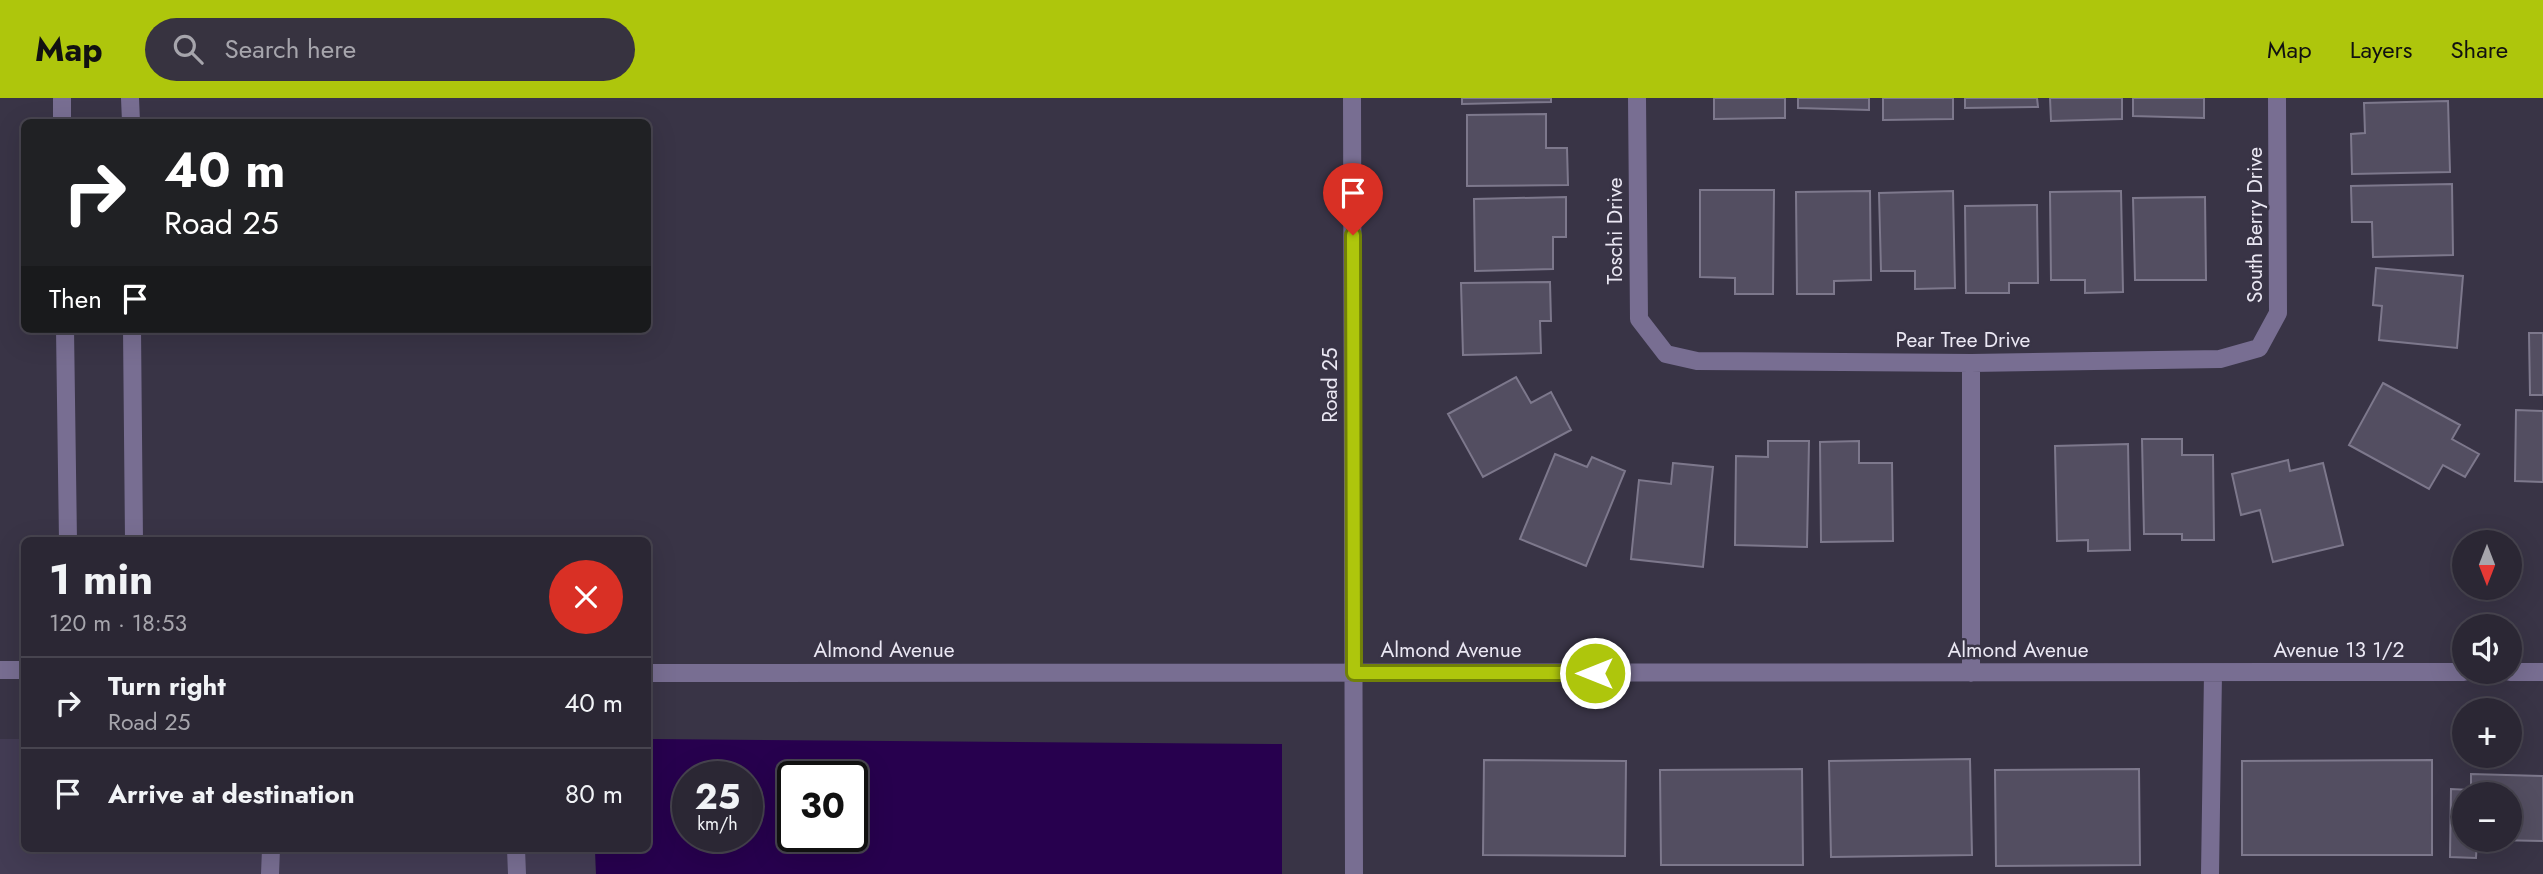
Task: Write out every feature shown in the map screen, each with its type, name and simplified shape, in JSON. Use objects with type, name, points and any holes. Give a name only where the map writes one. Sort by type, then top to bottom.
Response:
[{"type":"street","points":[[62,98],[62,119]]},
{"type":"street","points":[[130,98],[131,119]]},
{"type":"street","name":"Road 25","points":[[1352,98],[1354,874]]},
{"type":"street","name":"Toschi Drive","points":[[1637,98],[1639,319],[1666,354]]},
{"type":"street","name":"South Berry Drive","points":[[2259,348],[2278,313],[2277,98]]},
{"type":"street","points":[[65,333],[68,537]]},
{"type":"street","points":[[132,333],[134,537]]},
{"type":"street","name":"Pear Tree Drive","points":[[1666,354],[1697,361],[1971,363],[2220,359],[2259,348]]},
{"type":"street","points":[[1971,363],[1971,673]]},
{"type":"street","points":[[0,670],[21,670]]},
{"type":"street","name":"Avenue 13 1/2","points":[[2213,673],[2452,672]]},
{"type":"street","points":[[2522,672],[2543,672]]},
{"type":"street","name":"Almond Avenue","points":[[651,673],[2213,673]]},
{"type":"street","points":[[2210,874],[2213,673]]},
{"type":"street","points":[[270,874],[271,852]]},
{"type":"street","points":[[516,852],[517,874]]},
{"type":"shaded area","points":[[0,739],[21,739],[21,852],[595,852],[596,874],[0,874]]},
{"type":"shaded area","points":[[651,739],[1282,744],[1282,874],[596,874],[595,852],[651,852]]},
{"type":"building","points":[[1462,98],[1551,98],[1551,102],[1462,104]]},
{"type":"building","points":[[1714,98],[1785,98],[1785,118],[1714,119]]},
{"type":"building","points":[[1798,98],[1869,98],[1869,110],[1798,108]]},
{"type":"building","points":[[1883,98],[1953,98],[1953,119],[1883,120]]},
{"type":"building","points":[[1965,98],[2037,98],[2038,107],[1965,108]]},
{"type":"building","points":[[2050,98],[2122,98],[2122,119],[2051,121]]},
{"type":"building","points":[[2133,98],[2204,98],[2204,118],[2133,116]]},
{"type":"building","points":[[2448,101],[2450,172],[2352,174],[2351,134],[2365,133],[2364,103]]},
{"type":"building","points":[[1546,114],[1546,148],[1567,148],[1568,185],[1467,186],[1467,115]]},
{"type":"building","points":[[2452,184],[2453,255],[2373,257],[2372,222],[2352,222],[2351,186]]},
{"type":"building","points":[[1700,190],[1774,190],[1773,294],[1735,294],[1735,278],[1700,277]]},
{"type":"building","points":[[1870,191],[1871,280],[1834,281],[1834,294],[1797,294],[1796,192]]},
{"type":"building","points":[[1953,191],[1955,288],[1915,289],[1915,271],[1881,271],[1879,193]]},
{"type":"building","points":[[2121,191],[2123,292],[2085,293],[2085,280],[2051,280],[2050,192]]},
{"type":"building","points":[[1566,197],[1566,237],[1553,237],[1553,269],[1475,271],[1474,199]]},
{"type":"building","points":[[2205,197],[2206,280],[2135,280],[2133,198]]},
{"type":"building","points":[[2037,205],[2038,283],[2009,283],[2009,293],[1966,293],[1965,206]]},
{"type":"building","points":[[2376,268],[2463,276],[2457,348],[2379,340],[2382,306],[2373,305]]},
{"type":"building","points":[[1550,282],[1551,321],[1540,321],[1541,353],[1463,355],[1461,283]]},
{"type":"building","points":[[2529,333],[2543,333],[2543,395],[2530,395]]},
{"type":"building","points":[[1516,377],[1531,403],[1551,392],[1571,430],[1483,477],[1448,414]]},
{"type":"building","points":[[2383,383],[2460,425],[2452,439],[2479,454],[2465,477],[2443,465],[2429,489],[2349,445]]},
{"type":"building","points":[[2516,410],[2543,411],[2543,482],[2515,481]]},
{"type":"building","points":[[2142,439],[2182,439],[2182,455],[2213,455],[2214,540],[2182,540],[2182,534],[2144,534]]},
{"type":"building","points":[[1768,441],[1809,441],[1807,547],[1735,545],[1736,456],[1768,457]]},
{"type":"building","points":[[1859,441],[1859,463],[1892,463],[1893,541],[1821,542],[1820,442]]},
{"type":"building","points":[[2128,444],[2130,550],[2088,551],[2088,540],[2057,541],[2055,446]]},
{"type":"building","points":[[1555,454],[1587,467],[1592,457],[1625,471],[1586,566],[1520,539]]},
{"type":"building","points":[[2288,460],[2290,471],[2323,463],[2343,545],[2273,562],[2260,510],[2241,515],[2232,474]]},
{"type":"building","points":[[1673,463],[1713,467],[1703,567],[1631,559],[1639,480],[1671,484]]},
{"type":"building","points":[[1970,759],[1972,855],[1831,857],[1829,761]]},
{"type":"building","points":[[1484,760],[1626,761],[1625,856],[1483,855]]},
{"type":"building","points":[[2432,760],[2432,855],[2242,855],[2242,761]]},
{"type":"building","points":[[1802,769],[1803,865],[1661,865],[1660,770]]},
{"type":"building","points":[[2139,769],[2140,865],[1996,866],[1995,770]]},
{"type":"building","points":[[2471,774],[2543,776],[2543,841],[2522,841],[2522,782],[2471,782]]},
{"type":"building","points":[[2451,789],[2452,852],[2476,852],[2476,858],[2450,857]]},
{"type":"route","points":[[1353,235],[1354,673],[1595,673]]}]
